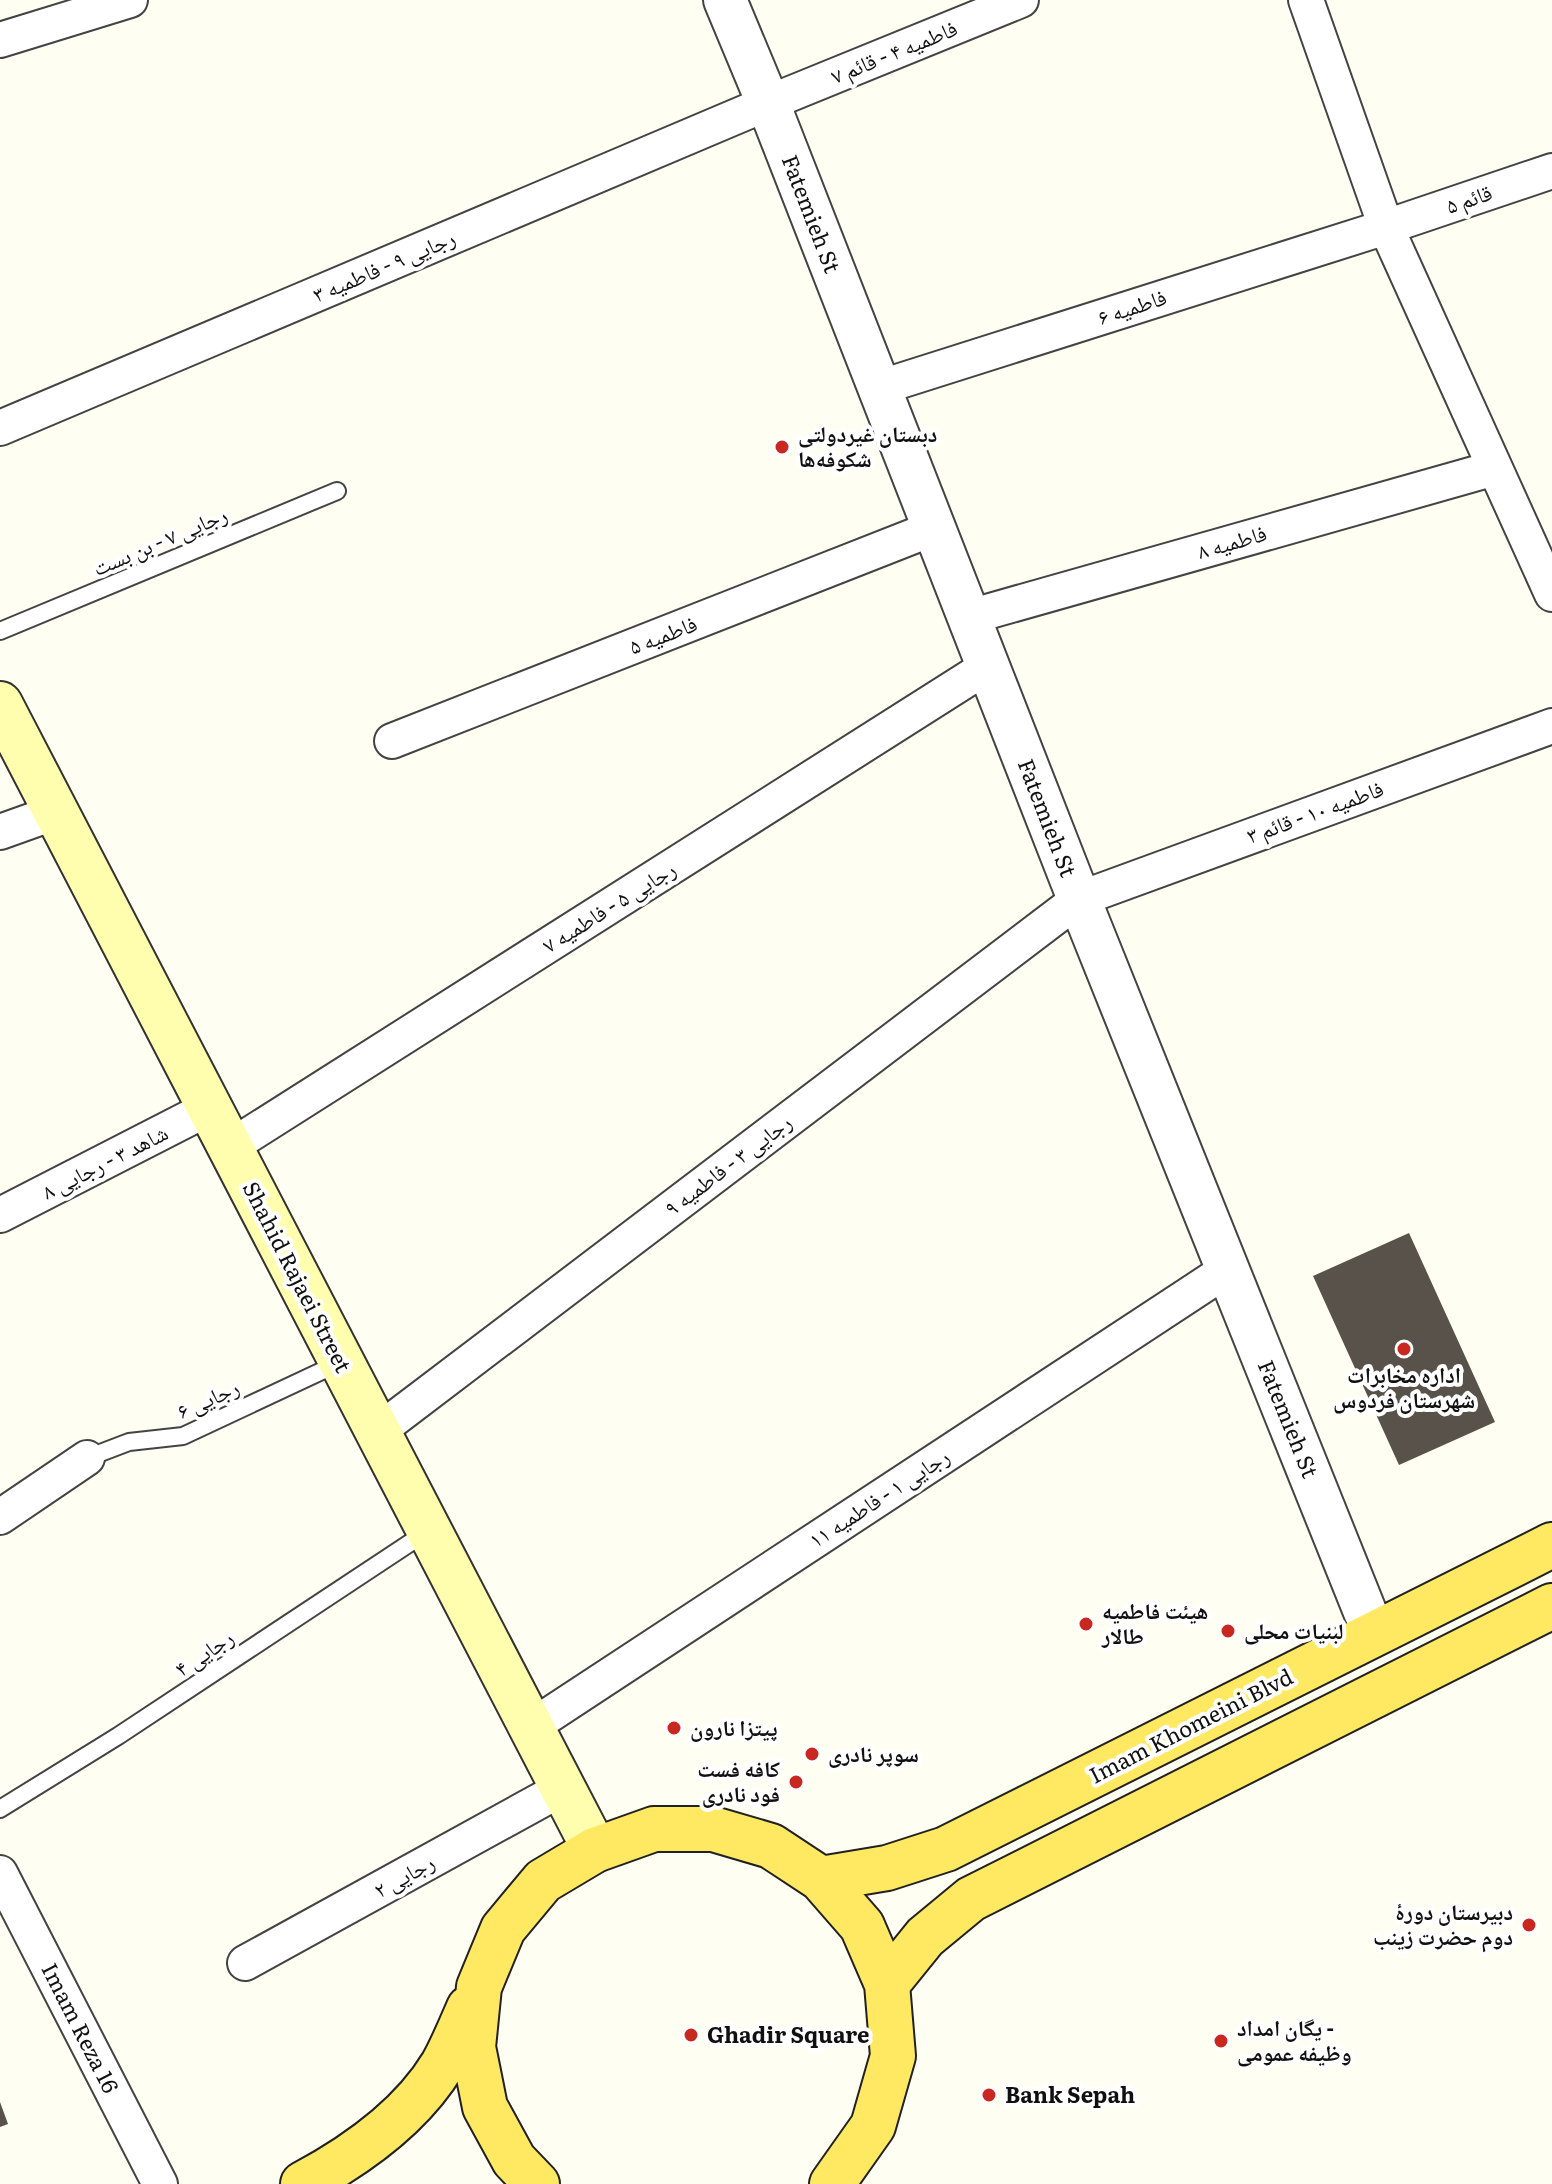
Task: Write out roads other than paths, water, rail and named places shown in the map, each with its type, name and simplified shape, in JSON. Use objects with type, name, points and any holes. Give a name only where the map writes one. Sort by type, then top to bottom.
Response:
[{"type":"main road","name":"Shahid Rajaei Street","points":[[0,704],[595,1850]]},
{"type":"main road","name":"Imam Khomeini Blvd","points":[[821,1879],[887,1868],[946,1849],[1552,1545]]},
{"type":"main road","points":[[887,1984],[925,1937],[971,1899],[1552,1606]]},
{"type":"main road","points":[[303,2184],[369,2144],[409,2107],[442,2065],[503,1929],[543,1881],[595,1850],[654,1829],[713,1829],[771,1846],[821,1879],[862,1926],[887,1984],[893,2056],[873,2126],[832,2184]]},
{"type":"main road","points":[[479,1987],[473,2047],[485,2107],[514,2160],[537,2184]]},
{"type":"street","points":[[0,40],[130,0]]},
{"type":"street","name":"Fatemieh St","points":[[725,0],[1079,899],[1374,1634]]},
{"type":"street","name":"فاطمیه ۴ - قائم ۷","points":[[768,103],[1021,0]]},
{"type":"street","points":[[1306,0],[1386,227],[1552,594]]},
{"type":"street","name":"رجایی ۹ - فاطمیه ۳","points":[[0,428],[768,103]]},
{"type":"street","name":"قائم ۵","points":[[1386,227],[1552,171]]},
{"type":"street","name":"فاطمیه ۶","points":[[878,388],[1386,227]]},
{"type":"street","name":"فاطمیه ۸","points":[[969,617],[1495,468]]},
{"type":"street","name":"فاطمیه ۵","points":[[392,741],[934,528]]},
{"type":"street","name":"رجایی ۵ - فاطمیه ۷","points":[[230,1147],[988,666]]},
{"type":"street","name":"فاطمیه ۱۰ - قائم ۳","points":[[1079,899],[1552,726]]},
{"type":"street","points":[[0,832],[56,812]]},
{"type":"street","name":"رجایی ۳ - فاطمیه ۹","points":[[377,1432],[1079,899]]},
{"type":"street","name":"شاهد ۳ - رجایی ۸","points":[[0,1215],[209,1108]]},
{"type":"street","name":"رجایی ۱ - فاطمیه ۱۱","points":[[531,1727],[1228,1269]]},
{"type":"street","points":[[0,1517],[87,1458]]},
{"type":"street","name":"رجایی ۲","points":[[245,1963],[563,1788]]},
{"type":"street","name":"Imam Reza 16","points":[[0,1873],[160,2184]]},
{"type":"lane","name":"رجایی ۷ - بن بست","points":[[0,631],[337,491]]},
{"type":"lane","name":"رجایی ۶","points":[[87,1458],[129,1442],[183,1436],[341,1362]]},
{"type":"lane","name":"رجایی ۴","points":[[0,1809],[118,1736],[429,1530]]},
{"type":"place","name":"دبستان غیردولتی شکوفه‌ها","points":[[782,447]]},
{"type":"place","name":"اداره مخابرات شهرستان فردوس","points":[[1404,1349]]},
{"type":"place","name":"هيئت فاطمیه طالار","points":[[1086,1624]]},
{"type":"place","name":"لبنیات محلی","points":[[1228,1631]]},
{"type":"place","name":"پیتزا نارون","points":[[674,1728]]},
{"type":"place","name":"سوپر نادری","points":[[812,1754]]},
{"type":"place","name":"کافه فست فود نادری","points":[[796,1782]]},
{"type":"place","name":"دبیرستان دورهٔ دوم حضرت زینب","points":[[1529,1925]]},
{"type":"place","name":"Ghadir Square","points":[[691,2035]]},
{"type":"place","name":"یگان امداد - وظیفه عمومی","points":[[1221,2041]]},
{"type":"place","name":"Bank Sepah","points":[[989,2095]]}]
